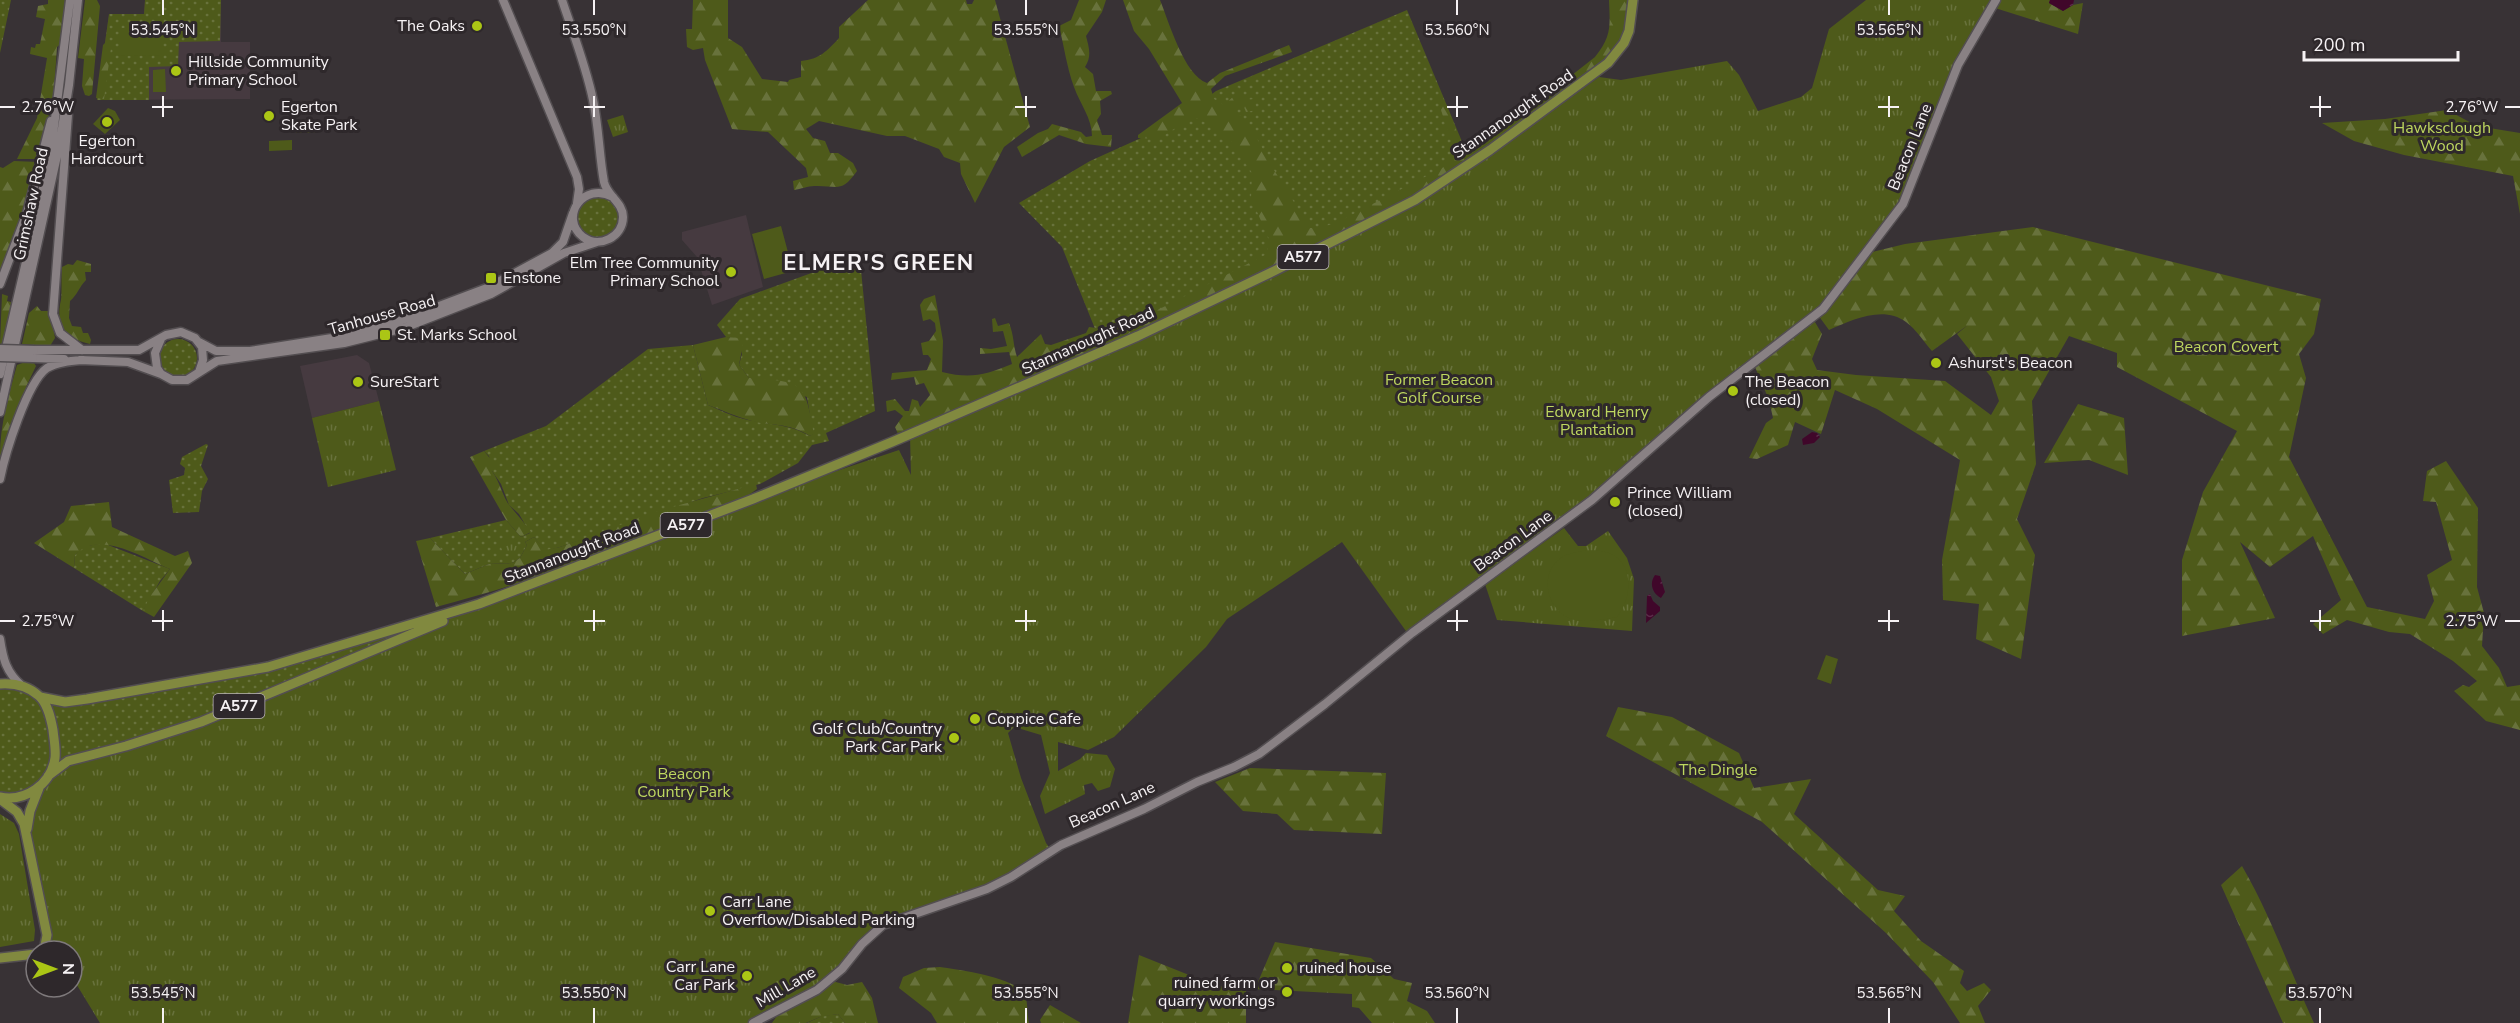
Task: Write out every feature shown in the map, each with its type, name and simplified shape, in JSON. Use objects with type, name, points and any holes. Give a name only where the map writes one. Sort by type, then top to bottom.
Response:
[{"type":"main road","name":"Stannanought Road","points":[[40,697],[65,702],[268,667],[316,655],[479,604],[720,512],[910,435],[1138,336],[1274,272],[1415,200],[1608,63],[1624,43],[1629,31],[1633,0]]},
{"type":"main road","name":"Stannanought Road","points":[[48,776],[68,761],[126,746],[201,722],[402,639],[479,604]]},
{"type":"main road","name":"A577","points":[[0,684],[22,686],[40,697],[51,720],[55,750],[53,766],[40,786],[28,817],[27,835]]},
{"type":"main road","name":"A577","points":[[0,798],[25,795],[40,786]]},
{"type":"main road","name":"A577","points":[[0,798],[20,816],[27,835],[46,939]]},
{"type":"main road","points":[[0,958],[24,955]]},
{"type":"street","name":"Grimshaw Road","points":[[0,374],[44,187],[65,84],[70,0]]},
{"type":"street","name":"Grimshaw Road","points":[[0,412],[44,221],[78,0]]},
{"type":"street","name":"Tanhouse Road","points":[[199,342],[216,351],[249,351],[332,338],[389,324],[487,288],[552,253],[560,246],[579,195],[577,177],[503,0]]},
{"type":"street","points":[[562,0],[589,81],[598,127],[604,182],[622,209],[622,223],[612,237],[597,242],[583,237],[578,232],[574,211],[578,202],[591,193],[599,192],[613,197]]},
{"type":"street","name":"Beacon Lane","points":[[883,925],[987,889],[1011,877],[1061,845],[1144,809],[1259,754],[1412,633],[1574,514],[1709,397],[1823,309],[1903,204],[1958,65],[1996,0]]},
{"type":"street","points":[[0,284],[27,213],[65,84]]},
{"type":"street","points":[[65,84],[68,138],[53,314],[60,333],[83,355]]},
{"type":"street","name":"Tanhouse Road","points":[[198,372],[217,361],[344,343],[404,328],[491,294],[564,253],[597,242]]},
{"type":"street","points":[[0,357],[34,354],[83,355],[139,350],[173,333],[181,332],[199,342],[203,360],[198,372],[187,380],[180,381],[172,380],[128,362],[83,355],[52,365],[37,377],[8,449],[0,479]]},
{"type":"street","points":[[161,339],[155,353],[155,360],[161,374]]},
{"type":"street","points":[[0,349],[34,354]]},
{"type":"street","points":[[0,639],[5,665],[13,678],[22,686]]},
{"type":"street","name":"Mill Lane","points":[[753,1023],[817,990],[842,969],[862,944],[883,925]]},
{"type":"shaded area","name":"Hillside Community Primary School","points":[[145,0],[221,0],[221,42],[250,42],[250,99],[97,100],[109,14],[144,14]]},
{"type":"shaded area","name":"Elm Tree Community Primary School","points":[[746,215],[763,287],[712,305],[697,257],[682,240],[682,232]]},
{"type":"shaded area","points":[[357,355],[369,363],[379,401],[312,418],[300,366]]},
{"type":"green space","points":[[0,0],[11,0],[0,53]]},
{"type":"green space","points":[[48,0],[67,0],[63,42],[57,47],[54,91],[39,159],[17,159],[37,118],[47,58],[30,54],[31,47],[35,48],[36,44],[40,44],[45,19],[36,17],[38,6],[48,4]]},
{"type":"green space","points":[[85,0],[97,0],[100,6],[92,94],[89,96],[85,95],[82,86],[84,59],[78,58]]},
{"type":"green space","name":"Hillside Community Primary School","points":[[145,0],[221,0],[220,41],[179,42],[178,66],[149,67],[149,100],[97,100],[109,14],[144,14]]},
{"type":"green space","points":[[693,0],[728,0],[728,38],[742,47],[762,79],[788,82],[801,77],[801,61],[823,54],[831,47],[839,38],[839,27],[868,0],[966,0],[967,4],[972,4],[974,0],[995,0],[1030,127],[1004,147],[975,203],[961,174],[960,163],[944,157],[939,149],[905,136],[887,136],[819,121],[806,129],[813,138],[825,141],[830,153],[838,153],[853,163],[857,171],[842,186],[812,186],[794,190],[793,181],[808,177],[806,168],[768,132],[732,129],[705,60],[703,48],[693,50],[687,47],[686,29],[692,29]]},
{"type":"green space","points":[[1079,0],[1106,0],[1102,12],[1086,36],[1089,56],[1085,67],[1093,74],[1096,91],[1111,91],[1112,94],[1100,101],[1101,114],[1097,120],[1102,135],[1112,135],[1111,147],[1086,144],[1059,135],[1022,157],[1017,147],[1048,129],[1052,124],[1081,132],[1086,137],[1092,136],[1088,117],[1076,93],[1067,65],[1059,26],[1071,20]]},
{"type":"green space","points":[[1123,0],[1160,0],[1184,59],[1191,70],[1207,83],[1220,73],[1289,45],[1292,52],[1225,76],[1211,89],[1214,99],[1224,105],[1234,96],[1238,87],[1245,100],[1254,99],[1257,110],[1246,112],[1244,107],[1237,109],[1237,113],[1248,122],[1310,228],[1318,228],[1336,223],[1442,168],[1459,154],[1446,127],[1438,99],[1442,95],[1462,145],[1493,134],[1494,126],[1507,126],[1595,57],[1609,30],[1609,0],[1630,0],[1624,41],[1603,66],[1416,196],[1201,303],[906,434],[898,434],[895,427],[903,416],[895,410],[887,412],[886,401],[895,399],[905,411],[909,411],[912,399],[918,401],[920,407],[930,395],[924,383],[916,385],[914,377],[891,380],[892,373],[927,370],[931,359],[928,355],[923,355],[921,343],[929,341],[936,331],[935,323],[930,319],[923,321],[920,305],[924,299],[935,295],[943,341],[942,372],[978,375],[1012,364],[1009,352],[980,354],[980,348],[991,349],[1007,346],[1003,331],[993,332],[992,319],[995,318],[998,326],[1009,323],[1017,357],[1041,334],[1045,344],[1051,345],[1086,333],[1089,327],[1096,328],[1101,339],[1267,254],[1269,239],[1251,198],[1252,173],[1231,141],[1214,127],[1197,118],[1190,119],[1158,139],[1138,138],[1138,135],[1182,103],[1149,49],[1134,31]]},
{"type":"green space","points":[[1866,0],[1996,0],[1958,65],[1903,204],[1823,309],[1591,497],[1411,638],[1342,542],[1227,619],[1206,647],[1114,737],[1088,750],[1058,742],[1058,771],[1080,759],[1086,753],[1107,755],[1115,769],[1110,787],[1098,791],[1092,783],[1084,785],[1085,794],[1045,814],[1040,796],[1050,773],[1041,735],[1014,727],[1008,733],[1021,778],[1046,843],[1051,850],[1011,877],[883,925],[833,976],[753,1023],[100,1023],[84,997],[84,939],[44,939],[27,823],[48,776],[59,766],[126,746],[402,639],[479,604],[753,499],[899,450],[911,475],[910,435],[1274,271],[1480,161],[1599,77],[1621,80],[1727,61],[1739,75],[1758,111],[1801,97],[1812,88],[1829,29]]},
{"type":"green space","points":[[1999,0],[2050,0],[2049,3],[2063,11],[2073,5],[2083,3],[2078,34],[1995,8]]},
{"type":"green space","points":[[1407,10],[1463,144],[1467,161],[1104,351],[1062,247],[1019,203],[1090,161],[1172,124],[1216,91]]},
{"type":"green space","points":[[119,28],[161,28],[161,55],[119,56]]},
{"type":"green space","points":[[106,42],[111,48],[104,99],[96,98],[103,45]]},
{"type":"green space","points":[[165,69],[166,92],[153,92],[153,70]]},
{"type":"green space","name":"Egerton Hardcourt","points":[[108,108],[115,111],[120,120],[105,134],[93,124]]},
{"type":"green space","name":"Hawksclough Wood","points":[[2447,110],[2477,126],[2520,133],[2520,214],[2513,176],[2404,155],[2354,141],[2322,123],[2385,119]]},
{"type":"green space","points":[[623,115],[628,132],[613,137],[607,120]]},
{"type":"green space","points":[[317,125],[318,132],[296,133],[296,126]]},
{"type":"green space","points":[[292,140],[292,150],[269,151],[269,141]]},
{"type":"green space","points":[[14,161],[38,162],[30,193],[0,273],[0,167],[3,168]]},
{"type":"green space","points":[[598,196],[613,202],[619,217],[613,232],[598,238],[583,232],[577,217],[583,202]]},
{"type":"green space","points":[[781,226],[793,271],[764,279],[752,234]]},
{"type":"green space","name":"Beacon Covert","points":[[2033,227],[2321,299],[2314,334],[2299,354],[2306,378],[2289,457],[2367,607],[2425,619],[2434,601],[2427,575],[2452,560],[2436,502],[2423,501],[2427,471],[2446,461],[2478,508],[2477,587],[2484,613],[2482,646],[2499,668],[2507,687],[2520,685],[2520,730],[2486,721],[2454,691],[2463,685],[2469,687],[2477,681],[2453,661],[2410,634],[2389,632],[2347,620],[2323,634],[2313,624],[2341,600],[2313,536],[2270,567],[2240,542],[2275,618],[2182,636],[2182,560],[2203,492],[2237,431],[2117,367],[2117,353],[2069,336],[2032,401],[2036,464],[2017,519],[2035,555],[2021,659],[1976,639],[1979,604],[1943,600],[1942,560],[1960,460],[1877,409],[1835,390],[1821,434],[1795,422],[1788,445],[1757,459],[1749,458],[1766,423],[1773,418],[1769,400],[1755,367],[1812,317],[1822,334],[1812,359],[1817,370],[1945,381],[1991,415],[1999,401],[1991,377],[1957,334],[1968,325],[1932,351],[1913,328],[1897,317],[1878,314],[1847,322],[1829,330],[1818,315],[1864,254],[1905,244]]},
{"type":"green space","points":[[77,260],[91,264],[91,272],[85,272],[86,280],[70,301],[69,318],[72,326],[81,327],[83,333],[88,333],[90,344],[81,342],[68,334],[59,316],[62,267],[68,264],[73,265]]},
{"type":"green space","points":[[860,260],[875,411],[826,433],[829,441],[812,445],[798,463],[760,484],[703,498],[560,547],[545,551],[534,537],[525,542],[527,545],[520,558],[512,563],[489,564],[465,574],[430,538],[506,520],[521,537],[530,533],[519,514],[509,505],[501,484],[492,471],[489,456],[484,451],[546,426],[648,349],[693,345],[708,405],[742,418],[789,427],[810,436],[813,434],[807,397],[749,378],[739,365],[742,354],[738,339],[726,337],[717,325],[740,299],[828,267]]},
{"type":"green space","points":[[2,294],[8,296],[7,301],[14,303],[5,343],[0,344]]},
{"type":"green space","points":[[37,306],[41,311],[50,311],[55,338],[50,346],[22,344],[29,313]]},
{"type":"green space","points":[[726,337],[738,338],[743,344],[739,365],[749,378],[780,381],[798,387],[807,403],[814,434],[810,436],[787,427],[752,421],[708,405],[693,345]]},
{"type":"green space","points":[[178,339],[191,345],[197,358],[191,371],[178,377],[165,371],[159,358],[165,345]]},
{"type":"green space","points":[[25,362],[34,363],[36,366],[26,387],[24,403],[4,456],[0,455],[6,410],[17,365]]},
{"type":"green space","points":[[379,401],[396,470],[328,487],[312,418]]},
{"type":"green space","points":[[2078,404],[2124,418],[2128,475],[2089,460],[2044,463]]},
{"type":"green space","points":[[208,445],[201,466],[208,479],[202,491],[199,512],[173,513],[169,480],[184,475],[185,468],[180,464],[182,457]]},
{"type":"green space","points":[[484,451],[493,462],[492,471],[508,503],[531,532],[521,537],[506,520],[470,457]]},
{"type":"green space","points":[[756,484],[757,489],[746,497],[632,544],[554,572],[436,607],[416,541],[430,538],[465,574],[489,564],[512,563],[520,558],[527,545],[525,542],[534,537],[545,550],[560,547],[658,511]]},
{"type":"green space","points":[[109,502],[112,527],[175,556],[188,551],[192,563],[154,617],[143,611],[149,598],[170,569],[134,553],[108,545],[85,548],[75,555],[74,568],[34,543],[64,522],[71,506]]},
{"type":"green space","points":[[1564,528],[1578,546],[1586,546],[1608,531],[1627,558],[1634,579],[1632,631],[1497,620],[1485,584]]},
{"type":"green space","points":[[506,538],[512,538],[517,546],[515,552],[506,554],[501,549],[501,543]]},
{"type":"green space","points":[[103,543],[170,569],[160,581],[143,611],[74,568],[75,555],[82,547]]},
{"type":"green space","points":[[1582,551],[1611,554],[1626,569],[1627,594],[1617,617],[1591,621],[1575,620],[1566,617],[1553,604],[1548,587],[1551,569],[1563,557]]},
{"type":"green space","points":[[425,623],[195,721],[58,763],[48,703],[68,705],[248,675],[338,652]]},
{"type":"green space","points":[[1826,655],[1838,659],[1831,684],[1817,679]]},
{"type":"green space","points":[[0,688],[24,691],[39,704],[47,719],[51,736],[51,754],[46,770],[36,783],[20,791],[0,792]]},
{"type":"green space","name":"The Dingle","points":[[1618,707],[1672,717],[1739,753],[1754,788],[1811,779],[1794,814],[1878,890],[1905,896],[1894,911],[1921,941],[1964,971],[1960,983],[1967,991],[1984,983],[1991,990],[1978,1006],[1985,1023],[1960,1023],[1933,982],[1886,933],[1762,822],[1606,736]]},
{"type":"green space","points":[[1250,768],[1386,773],[1382,834],[1294,830],[1277,814],[1243,811],[1215,782]]},
{"type":"green space","points":[[0,814],[14,823],[19,834],[35,930],[34,939],[24,939],[24,943],[0,947]]},
{"type":"green space","points":[[2242,866],[2271,924],[2314,1023],[2283,1023],[2221,885]]},
{"type":"green space","points":[[1275,942],[1371,958],[1394,979],[1412,983],[1407,1001],[1427,1011],[1435,1023],[1372,1023],[1359,1008],[1352,1007],[1352,994],[1255,989]]},
{"type":"green space","points":[[1139,955],[1214,985],[1246,991],[1246,1023],[1128,1023]]},
{"type":"green space","points":[[940,967],[973,972],[1011,983],[1025,995],[1029,1023],[937,1023],[931,1013],[899,988],[903,977],[924,968]]},
{"type":"green space","points":[[832,981],[847,985],[862,982],[872,998],[878,1023],[845,1023],[838,1014],[820,1017],[806,1023],[772,1023],[779,1013]]},
{"type":"green space","points":[[1050,1005],[1081,1023],[1041,1023],[1040,1020]]},
{"type":"green space","points":[[838,1014],[845,1023],[807,1023],[822,1016]]},
{"type":"water","points":[[2050,0],[2074,0],[2073,5],[2063,11],[2049,3]]},
{"type":"water","points":[[1812,432],[1817,433],[1820,437],[1814,443],[1803,445],[1802,439]]},
{"type":"water","points":[[1655,575],[1660,576],[1665,592],[1661,598],[1652,588]]},
{"type":"water","points":[[1650,594],[1653,601],[1660,607],[1660,611],[1646,623],[1647,596]]},
{"type":"place","name":"The Oaks","points":[[477,26]]},
{"type":"place","name":"Hillside Community Primary School","points":[[176,71]]},
{"type":"place","name":"Egerton Skate Park","points":[[269,116]]},
{"type":"place","name":"Egerton Hardcourt","points":[[107,122]]},
{"type":"place","name":"Elm Tree Community Primary School","points":[[731,272]]},
{"type":"place","name":"Enstone","points":[[491,278]]},
{"type":"place","name":"St. Marks School","points":[[385,335]]},
{"type":"place","name":"Ashurst's Beacon","points":[[1936,363]]},
{"type":"place","name":"SureStart","points":[[358,382]]},
{"type":"place","name":"The Beacon (closed)","points":[[1733,391]]},
{"type":"place","name":"Prince William (closed)","points":[[1615,502]]},
{"type":"place","name":"Coppice Cafe","points":[[975,719]]},
{"type":"place","name":"Golf Club/Country Park Car Park","points":[[954,738]]},
{"type":"place","name":"Carr Lane Overflow/Disabled Parking","points":[[710,911]]},
{"type":"place","name":"ruined house","points":[[1287,968]]},
{"type":"place","name":"Carr Lane Car Park","points":[[747,976]]},
{"type":"place","name":"ruined farm or quarry workings","points":[[1287,992]]},
{"type":"district","name":"ELMER'S GREEN","points":[[879,263]]},
{"type":"park label","name":"Former Beacon Golf Course","points":[[1439,389]]},
{"type":"park label","name":"Edward Henry Plantation","points":[[1597,421]]},
{"type":"park label","name":"Beacon Country Park","points":[[684,783]]}]
